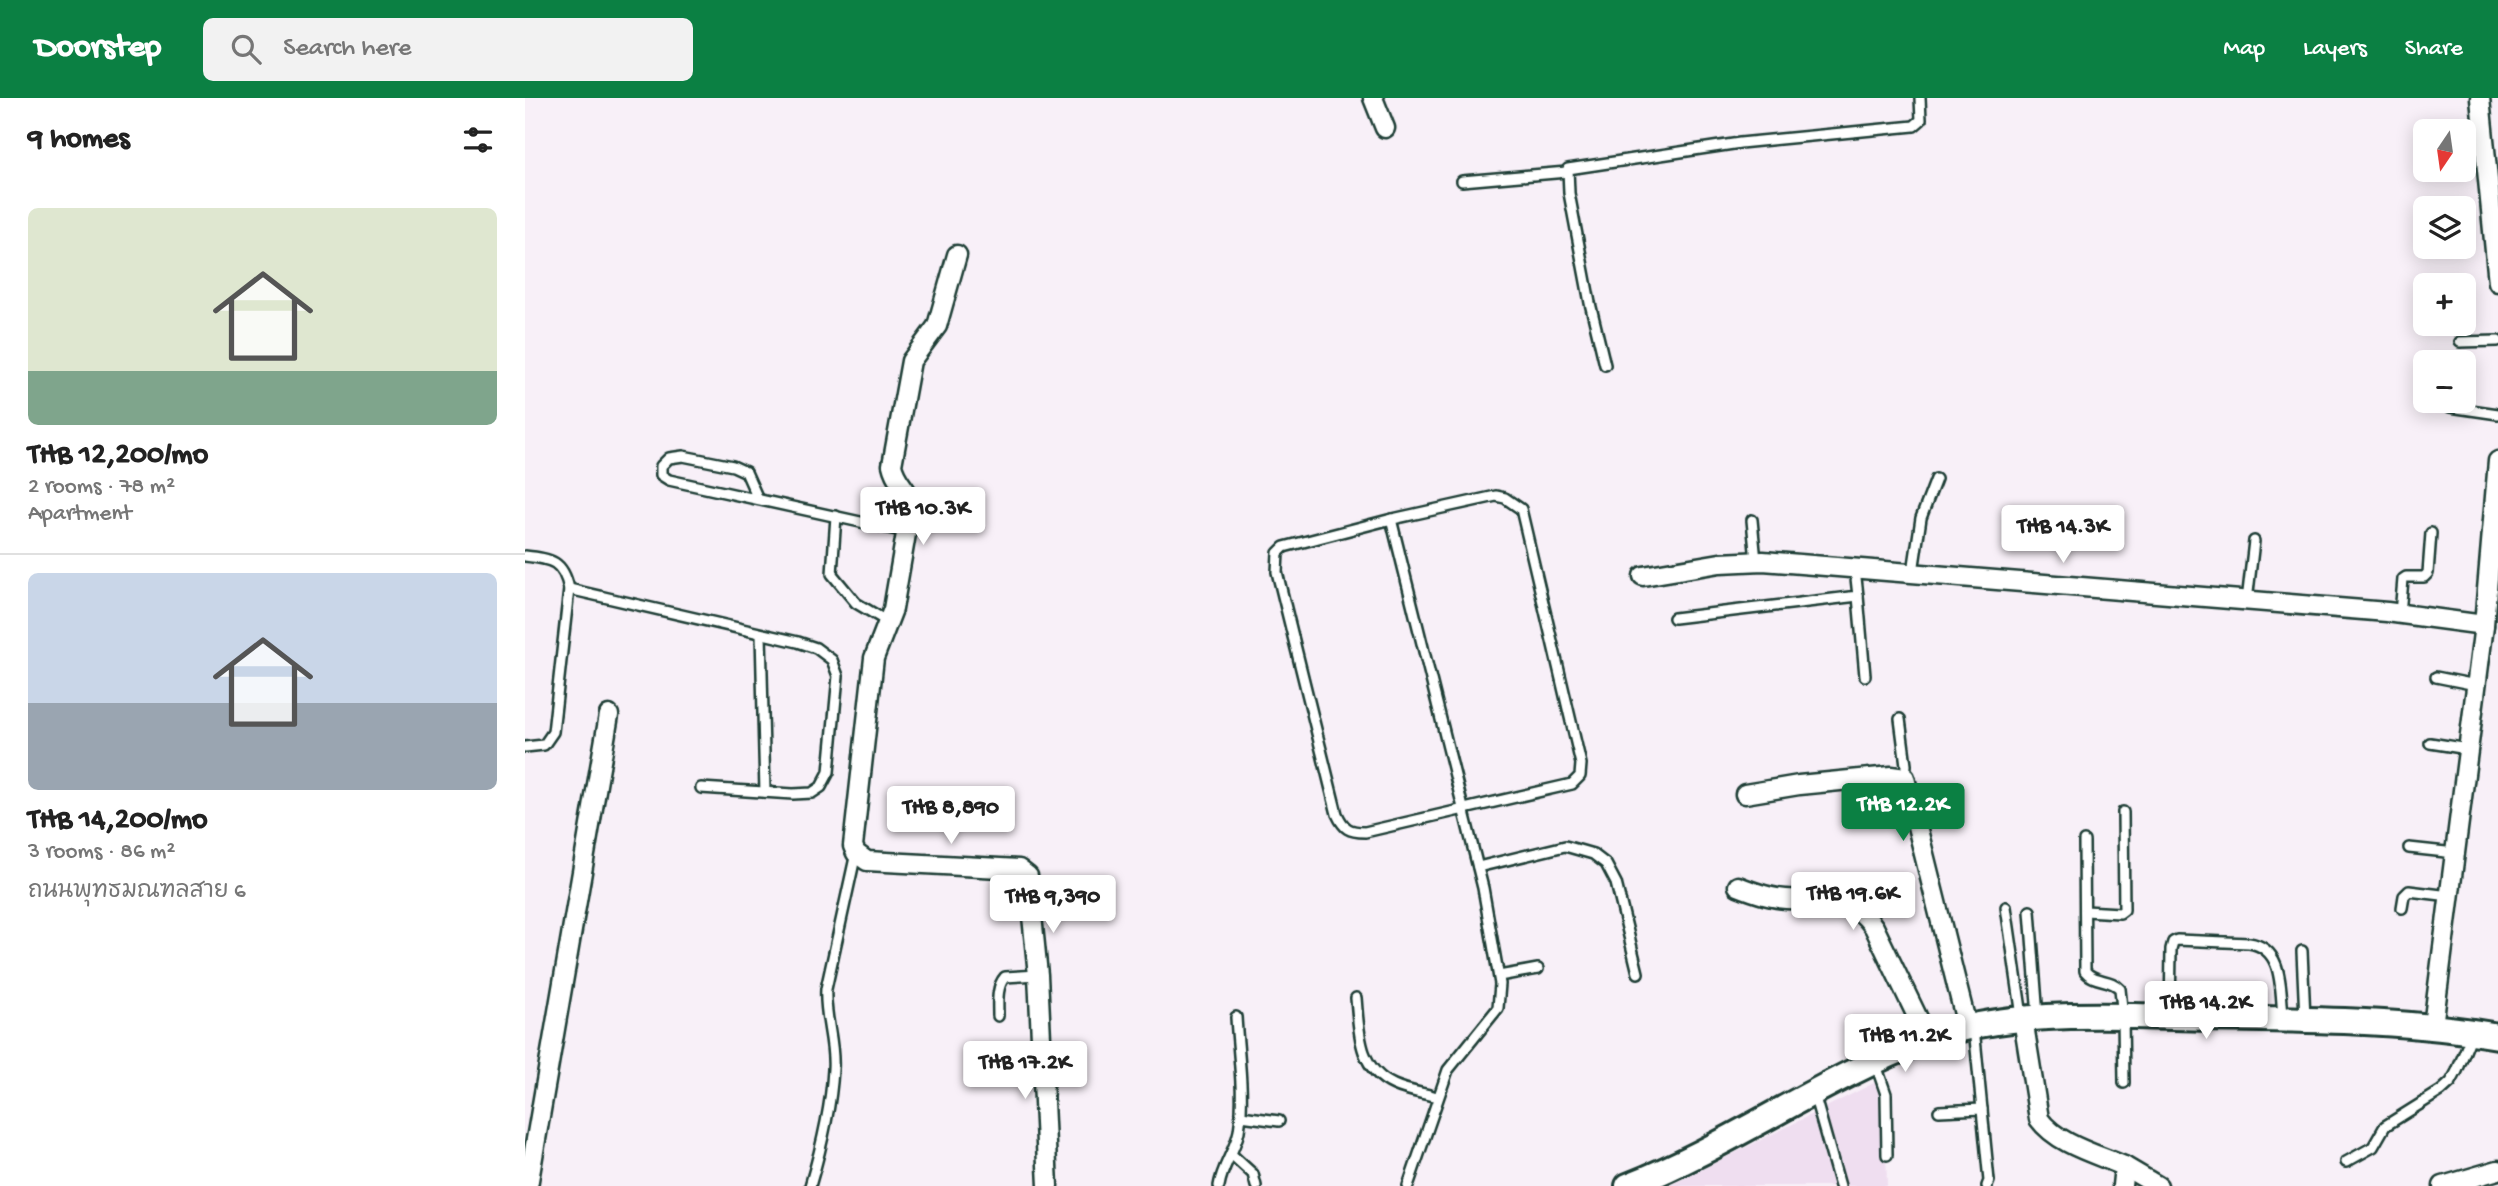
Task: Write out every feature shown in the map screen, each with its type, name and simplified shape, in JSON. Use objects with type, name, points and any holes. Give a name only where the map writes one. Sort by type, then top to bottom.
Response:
[{"type":"main road","points":[[1628,1186],[1695,1157],[1813,1092],[1920,1042],[1970,1025],[2030,1019],[2123,1017],[2294,1019],[2433,1026],[2498,1037]]},
{"type":"street","points":[[1373,98],[1385,128]]},
{"type":"street","points":[[2480,98],[2498,282]]},
{"type":"street","points":[[957,255],[937,326],[911,361],[893,465],[895,477],[910,495],[911,505],[893,609],[874,658],[853,846],[856,853],[867,861],[1019,869],[1028,876],[1038,975],[1048,1186]]},
{"type":"street","points":[[2433,1026],[2484,625],[2498,461]]},
{"type":"street","points":[[1643,576],[1720,563],[1756,561],[2400,614],[2484,625]]},
{"type":"street","points":[[528,1186],[609,715]]},
{"type":"street","points":[[1745,794],[1894,775],[1905,778],[1970,1025]]},
{"type":"street","points":[[1738,886],[1783,899],[1847,902],[1862,911],[1874,928],[1920,1042]]},
{"type":"street","points":[[2030,1019],[2039,1119],[2045,1128],[2124,1166],[2158,1186]]},
{"type":"street","points":[[2122,1186],[2124,1166]]},
{"type":"street","points":[[2444,1186],[2498,1170]]},
{"type":"lane","points":[[1605,365],[1590,303],[1567,169],[1741,143],[1914,126],[1921,120],[1920,98]]},
{"type":"lane","points":[[1462,181],[1567,172]]},
{"type":"lane","points":[[2460,342],[2498,341]]},
{"type":"lane","points":[[2476,411],[2498,414]]},
{"type":"lane","points":[[758,499],[746,472],[733,466],[683,456],[669,457],[660,466],[661,475],[669,480],[907,532]]},
{"type":"lane","points":[[1913,572],[1921,518],[1936,479]]},
{"type":"lane","points":[[1496,496],[1521,509],[1582,771],[1572,784],[1366,832],[1351,832],[1343,827],[1337,814],[1276,563],[1278,552],[1284,547],[1391,519],[1496,496]]},
{"type":"lane","points":[[835,516],[832,574],[856,603],[888,622]]},
{"type":"lane","points":[[1391,519],[1478,867],[1499,975],[1498,1008],[1448,1070],[1408,1186]]},
{"type":"lane","points":[[1752,520],[1756,561]]},
{"type":"lane","points":[[2400,614],[2403,579],[2424,577],[2428,573],[2431,533]]},
{"type":"lane","points":[[2247,601],[2254,541]]},
{"type":"lane","points":[[525,556],[544,558],[557,564],[566,573],[569,589],[553,732],[544,745],[525,747]]},
{"type":"lane","points":[[1856,569],[1865,676]]},
{"type":"lane","points":[[569,589],[816,648],[832,660],[838,676],[829,772],[821,788],[812,793],[701,788]]},
{"type":"lane","points":[[1674,618],[1858,596]]},
{"type":"lane","points":[[761,634],[765,792]]},
{"type":"lane","points":[[2436,677],[2476,685]]},
{"type":"lane","points":[[1900,719],[1905,778]]},
{"type":"lane","points":[[2430,743],[2468,749]]},
{"type":"lane","points":[[2085,911],[2120,913],[2124,910],[2123,811]]},
{"type":"lane","points":[[2084,841],[2085,971],[2093,978],[2118,985],[2120,989],[2124,1083]]},
{"type":"lane","points":[[1478,867],[1565,846],[1593,854],[1606,864],[1616,883],[1638,973]]},
{"type":"lane","points":[[2409,848],[2455,853]]},
{"type":"lane","points":[[810,1186],[833,1069],[825,1006],[826,989],[856,853]]},
{"type":"lane","points":[[2402,908],[2409,891],[2449,896]]},
{"type":"lane","points":[[2006,907],[2030,1019]]},
{"type":"lane","points":[[2030,911],[2030,1019]]},
{"type":"lane","points":[[2170,1017],[2171,949],[2173,942],[2177,940],[2260,944],[2268,949],[2278,967],[2294,1019]]},
{"type":"lane","points":[[2294,1019],[2302,951]]},
{"type":"lane","points":[[1499,975],[1538,969]]},
{"type":"lane","points":[[998,1016],[1001,981],[1005,977],[1038,975]]},
{"type":"lane","points":[[1356,998],[1360,1044],[1363,1055],[1373,1070],[1393,1085],[1437,1097]]},
{"type":"lane","points":[[1219,1186],[1221,1171],[1235,1146],[1241,1116],[1236,1017]]},
{"type":"lane","points":[[1970,1025],[1982,1109],[1989,1181],[1987,1186]]},
{"type":"lane","points":[[2346,1162],[2373,1147],[2385,1126],[2451,1082],[2473,1032]]},
{"type":"lane","points":[[1877,1062],[1887,1094],[1887,1155]]},
{"type":"lane","points":[[1813,1092],[1840,1186]]},
{"type":"lane","points":[[1939,1111],[1982,1109]]},
{"type":"lane","points":[[1241,1116],[1279,1121]]},
{"type":"lane","points":[[1231,1154],[1253,1174],[1256,1186]]},
{"type":"shaded area","points":[[1884,1078],[1887,1186],[1669,1186]]}]
